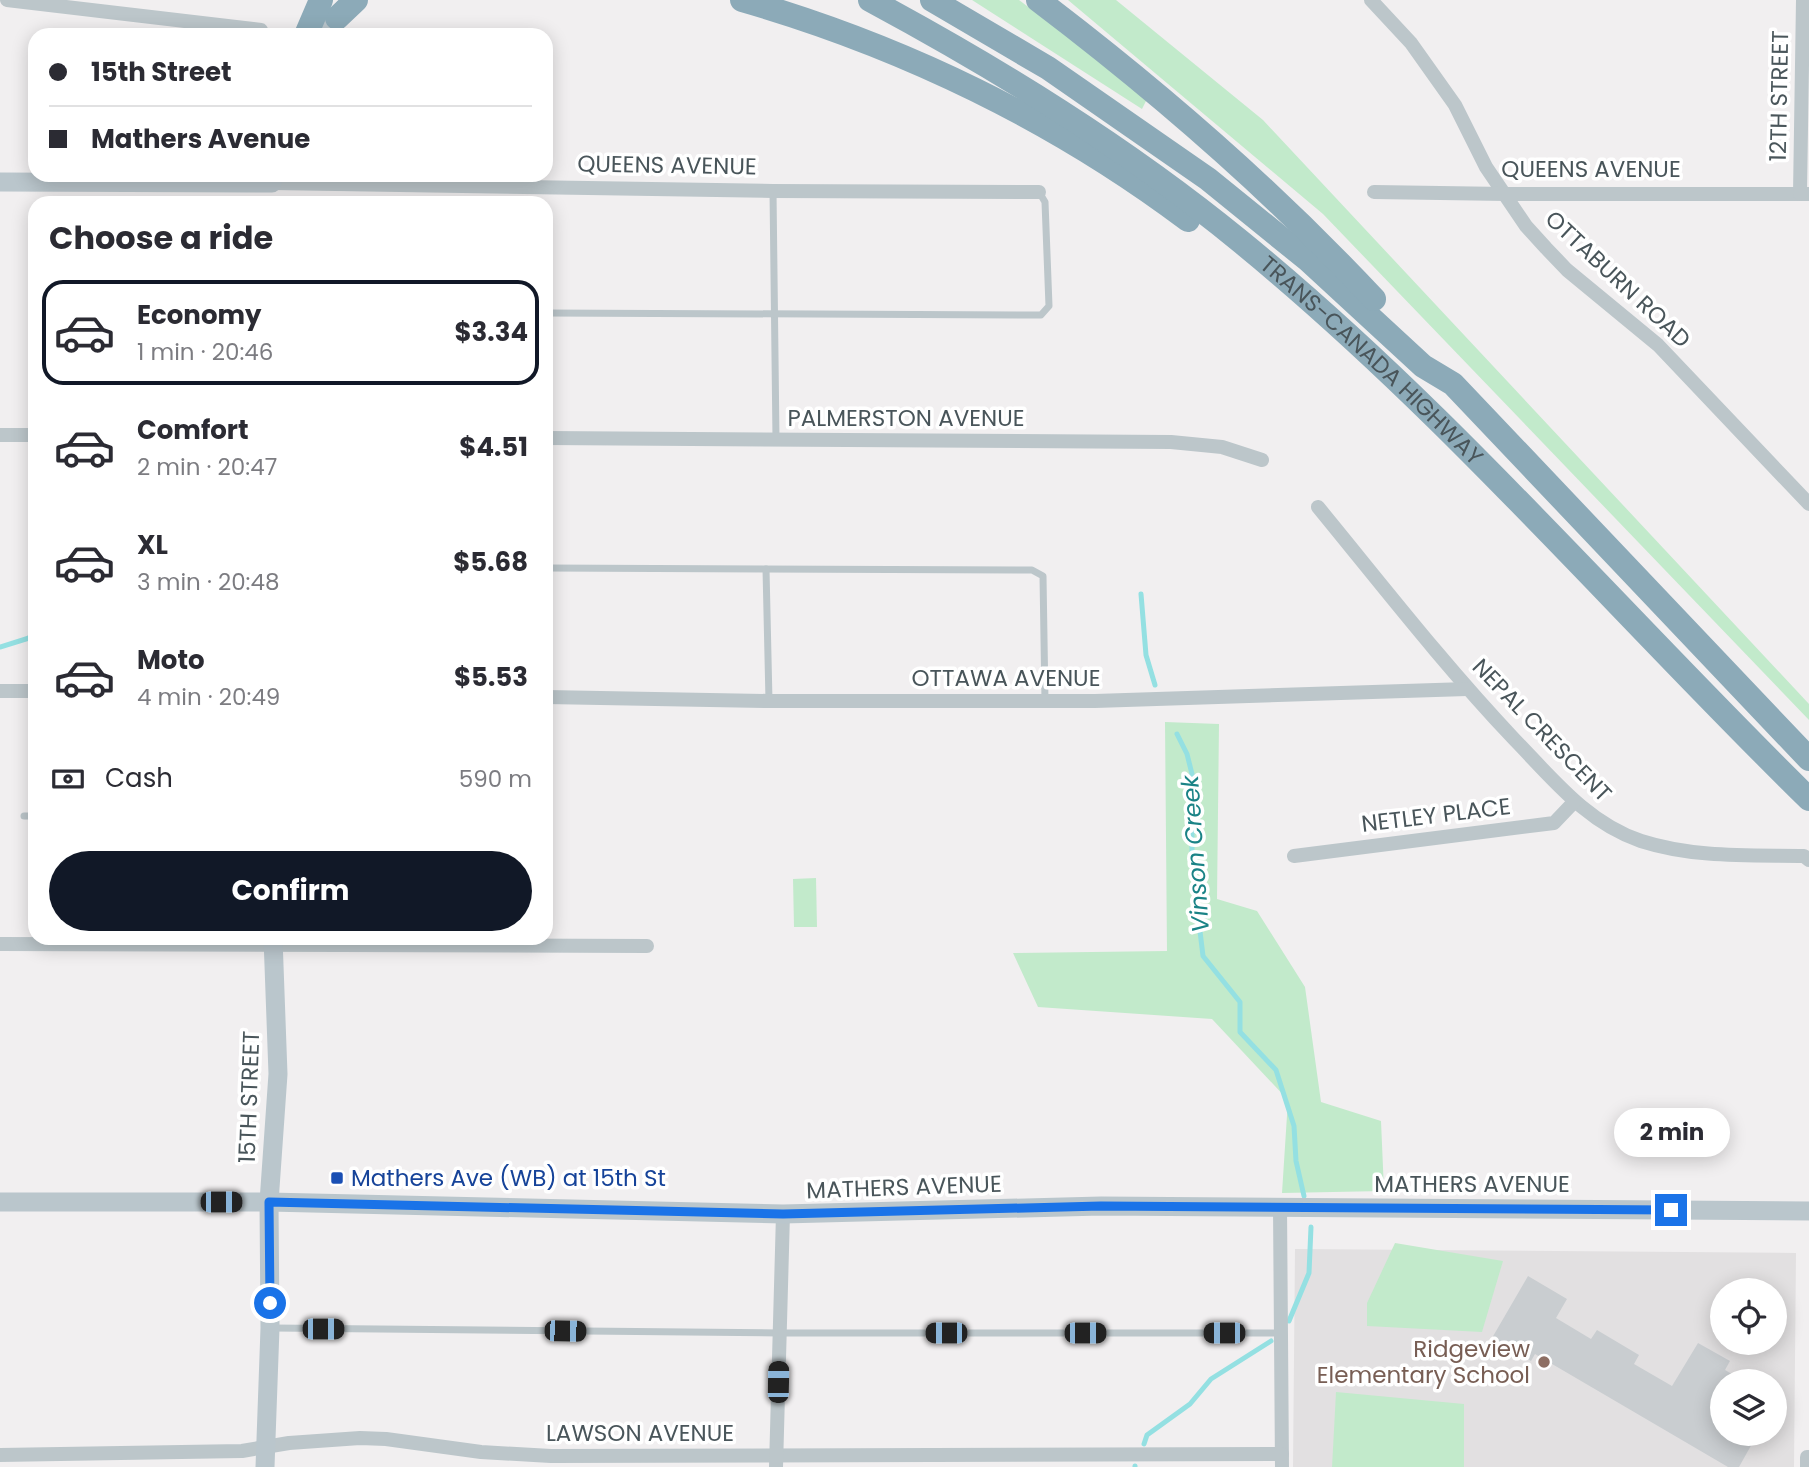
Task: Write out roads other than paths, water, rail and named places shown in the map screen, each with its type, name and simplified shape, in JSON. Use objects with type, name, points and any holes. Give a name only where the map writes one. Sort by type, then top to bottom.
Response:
[{"type":"highway","points":[[312,28],[333,4],[356,0]]},
{"type":"highway","points":[[743,0],[821,24],[901,55],[957,80],[1071,143],[1181,215],[1228,250],[1478,460]]},
{"type":"highway","name":"TRANS-CANADA HIGHWAY","points":[[870,0],[1032,92],[1191,202],[1240,241],[1339,326],[1478,460],[1809,799]]},
{"type":"highway","name":"TRANS-CANADA HIGHWAY","points":[[932,0],[1059,75],[1208,179],[1308,260],[1423,366],[1453,384],[1809,759]]},
{"type":"highway","points":[[1038,0],[1174,107],[1274,197],[1453,384]]},
{"type":"street","points":[[7,0],[244,28]]},
{"type":"street","name":"OTTABURN ROAD","points":[[1371,0],[1411,44],[1455,105],[1486,167],[1526,226],[1567,270],[1658,345],[1809,504]]},
{"type":"street","name":"12TH STREET","points":[[1803,0],[1805,194]]},
{"type":"street","points":[[321,28],[333,4]]},
{"type":"street","name":"QUEENS AVENUE","points":[[0,182],[272,187],[1039,192]]},
{"type":"street","name":"QUEENS AVENUE","points":[[1374,192],[1805,194]]},
{"type":"street","points":[[0,435],[28,435]]},
{"type":"street","name":"PALMERSTON AVENUE","points":[[553,439],[1171,442],[1222,447],[1262,460]]},
{"type":"street","name":"NEPAL CRESCENT","points":[[1318,507],[1467,689],[1574,802],[1599,821],[1639,840],[1693,853],[1807,858]]},
{"type":"street","name":"OTTAWA AVENUE","points":[[553,698],[1045,701],[1467,689]]},
{"type":"street","points":[[0,691],[28,691]]},
{"type":"street","name":"NETLEY PLACE","points":[[1294,856],[1554,823],[1574,802]]},
{"type":"street","points":[[0,944],[28,944]]},
{"type":"street","name":"15TH STREET","points":[[265,1458],[270,1328],[269,1202],[278,1074],[273,945]]},
{"type":"street","points":[[553,945],[646,946]]},
{"type":"street","name":"MATHERS AVENUE","points":[[0,1202],[269,1202],[783,1214],[1101,1206],[1809,1211]]},
{"type":"street","points":[[1280,1207],[1282,1461]]},
{"type":"street","points":[[776,1462],[783,1214]]},
{"type":"street","name":"LAWSON AVENUE","points":[[0,1455],[242,1451],[265,1458],[289,1443],[373,1438],[481,1452],[776,1462],[809,1454],[1282,1461]]},
{"type":"lane","points":[[773,191],[776,440]]},
{"type":"lane","points":[[553,313],[1041,315],[1049,306],[1045,202],[1039,192]]},
{"type":"lane","points":[[553,568],[1032,570],[1043,576],[1045,701]]},
{"type":"lane","points":[[766,569],[769,701]]},
{"type":"lane","points":[[270,1328],[779,1333],[1280,1333]]},
{"type":"waterway","name":"Vinson Creek","points":[[1141,594],[1146,655],[1155,685]]},
{"type":"waterway","name":"Vinson Creek","points":[[0,647],[28,638]]},
{"type":"waterway","name":"Vinson Creek","points":[[1177,734],[1187,754],[1192,774],[1192,865],[1203,956],[1240,1002],[1240,1032],[1276,1070],[1294,1126],[1296,1161],[1304,1196]]},
{"type":"waterway","name":"Vinson Creek","points":[[1289,1321],[1309,1273],[1311,1227]]},
{"type":"waterway","name":"Vinson Creek","points":[[1144,1444],[1147,1435],[1190,1404],[1211,1379],[1271,1341]]},
{"type":"place","name":"Mathers Ave (WB) at 15th St","points":[[337,1178]]},
{"type":"place","name":"Ridgeview Elementary School","points":[[1544,1362]]}]
